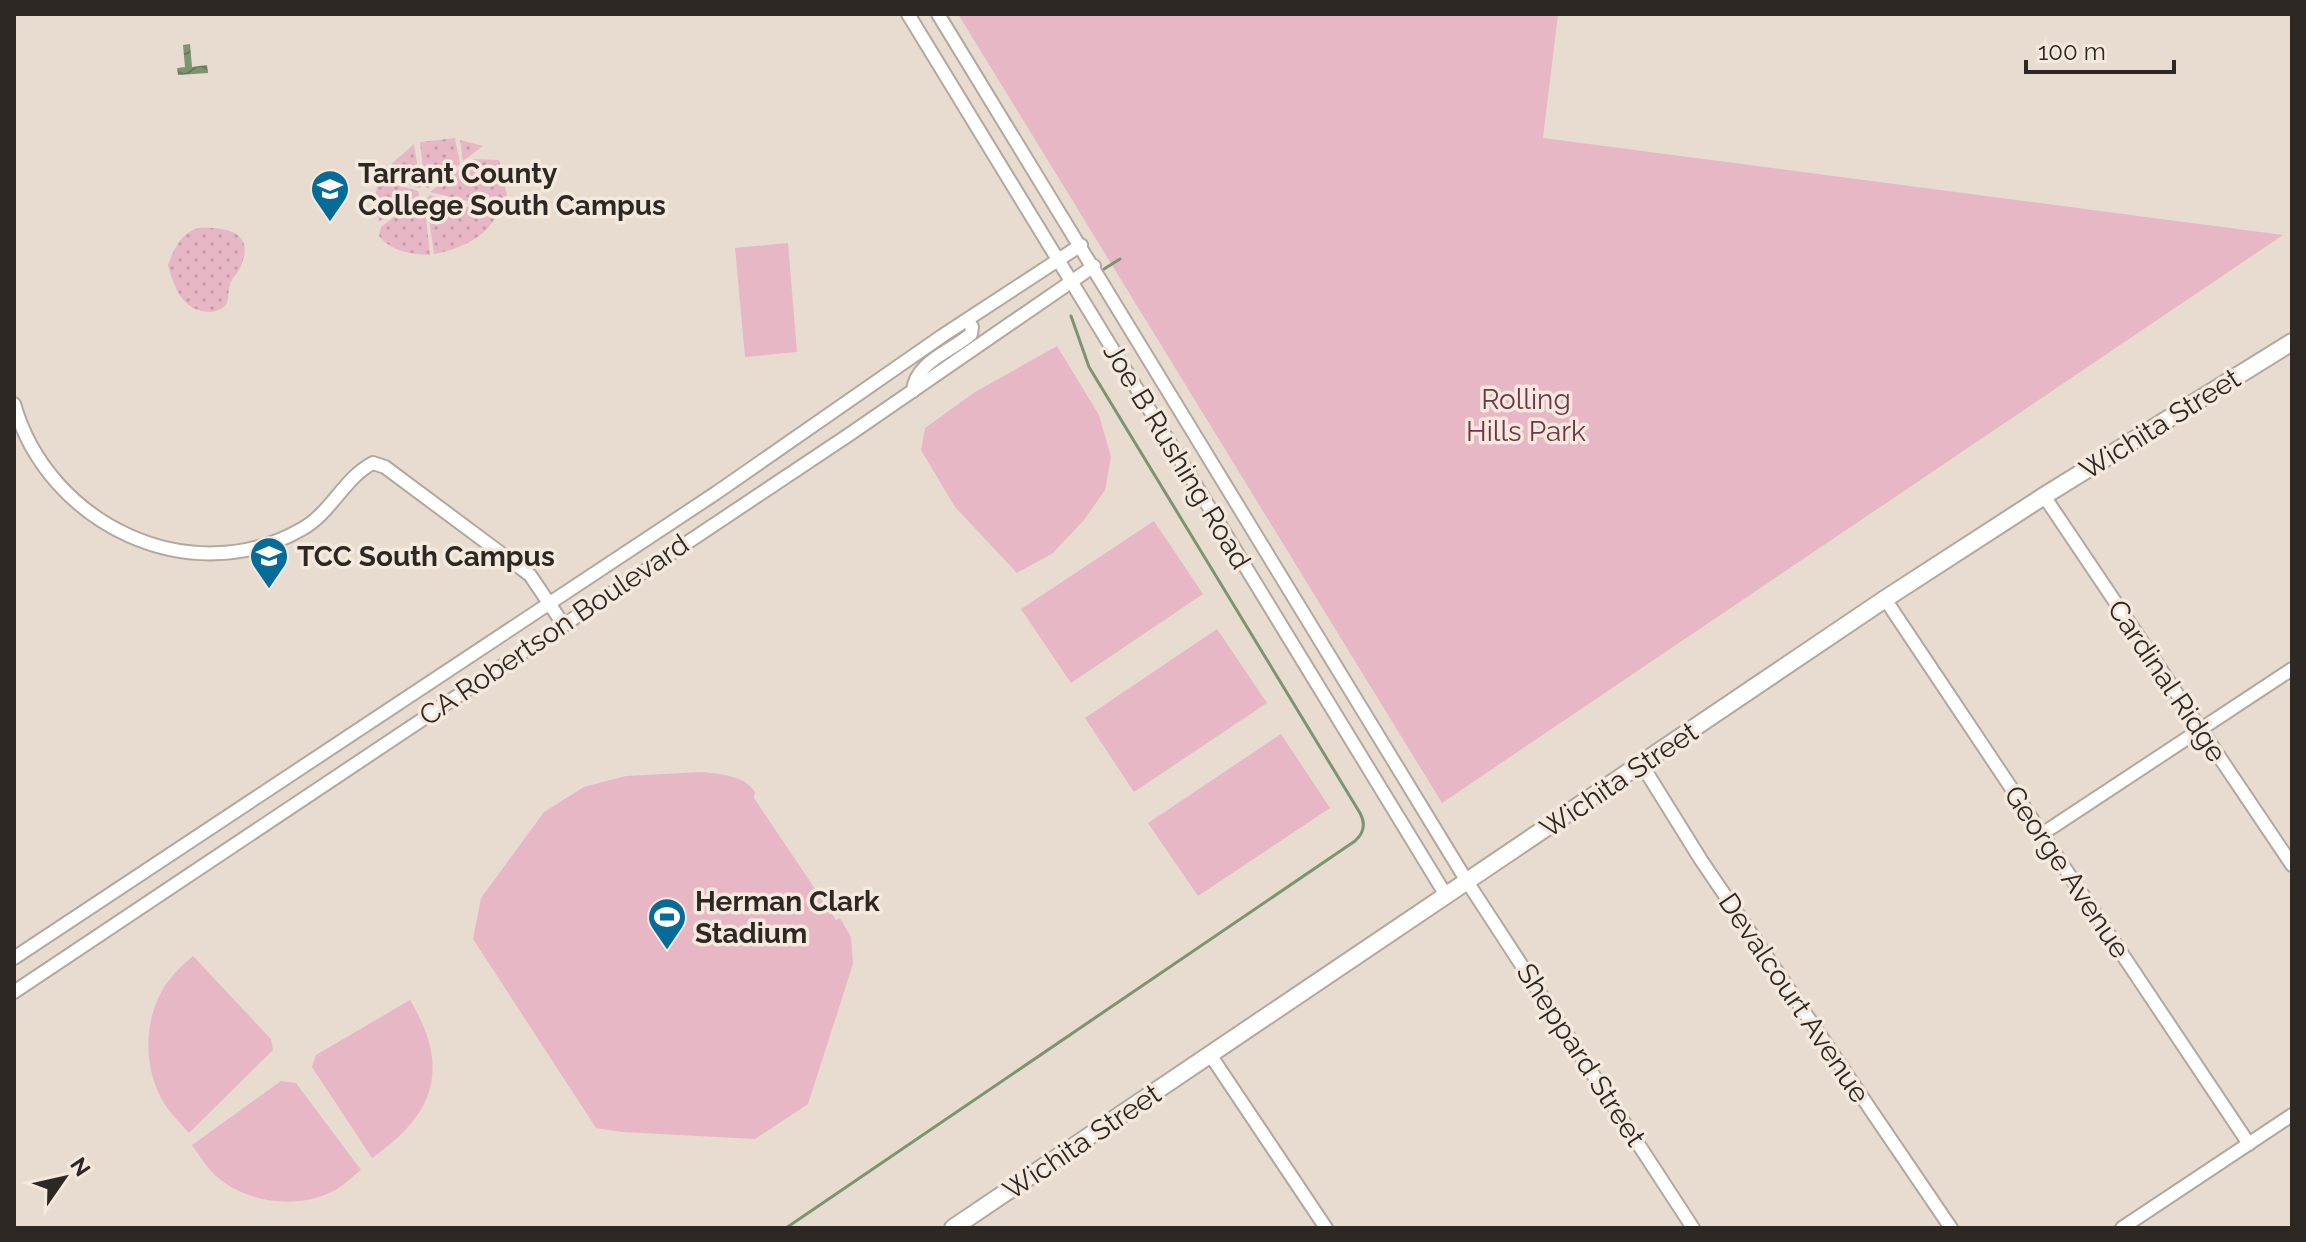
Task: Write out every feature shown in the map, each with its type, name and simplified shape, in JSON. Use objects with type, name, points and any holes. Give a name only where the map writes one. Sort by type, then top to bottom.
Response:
[{"type":"main road","name":"Wichita Street","points":[[957,1227],[1885,599],[2292,342]]},
{"type":"street","name":"Joe B Rushing Road","points":[[908,14],[1447,897]]},
{"type":"street","name":"Joe B Rushing Road","points":[[938,14],[1468,883]]},
{"type":"street","name":"CA Robertson Boulevard","points":[[14,958],[716,493],[1081,245]]},
{"type":"street","name":"CA Robertson Boulevard","points":[[14,992],[850,434],[1094,266]]},
{"type":"street","points":[[913,391],[914,380],[920,370],[971,334],[972,327],[967,320]]},
{"type":"street","points":[[14,404],[31,447],[52,478],[93,517],[140,541],[183,553],[207,555],[231,554],[271,544],[304,528],[322,514],[360,470],[373,463],[385,467],[515,562],[530,575],[563,624]]},
{"type":"street","points":[[834,411],[850,434]]},
{"type":"street","points":[[716,493],[729,512]]},
{"type":"street","name":"Cardinal Ridge","points":[[2044,496],[2292,865]]},
{"type":"street","name":"George Avenue","points":[[1885,599],[2249,1144]]},
{"type":"street","points":[[2042,834],[2292,669]]},
{"type":"street","name":"Devalcourt Avenue","points":[[1642,765],[1710,873],[1951,1228]]},
{"type":"street","points":[[273,786],[289,808]]},
{"type":"street","name":"Sheppard Street","points":[[1468,883],[1693,1228]]},
{"type":"street","points":[[102,899],[119,921]]},
{"type":"street","points":[[1211,1056],[1326,1228]]},
{"type":"street","points":[[2122,1228],[2292,1115]]},
{"type":"green space","name":"Rolling Hills Park","points":[[958,14],[1558,14],[1543,138],[2283,235],[1442,803]]},
{"type":"green space","points":[[455,138],[460,164],[428,188],[425,187],[420,142]]},
{"type":"green space","points":[[460,140],[483,146],[463,161]]},
{"type":"green space","points":[[414,144],[421,187],[379,175]]},
{"type":"green space","points":[[473,159],[499,160],[507,195],[501,209],[430,192]]},
{"type":"green space","points":[[380,180],[418,191],[419,195],[380,221],[375,200]]},
{"type":"green space","points":[[430,195],[496,216],[485,231],[470,242],[434,254],[426,199]]},
{"type":"green space","points":[[420,197],[424,199],[430,255],[396,249],[379,236],[381,227]]},
{"type":"green space","points":[[199,228],[228,230],[241,239],[244,246],[244,256],[230,284],[227,303],[211,312],[193,308],[181,297],[168,265],[183,237]]},
{"type":"green space","points":[[788,243],[797,352],[745,357],[735,248]]},
{"type":"green space","points":[[1057,346],[1099,415],[1111,457],[1105,490],[1084,520],[1053,553],[1017,573],[955,507],[921,450],[925,428],[975,392]]},
{"type":"green space","points":[[1154,521],[1203,594],[1071,683],[1021,609]]},
{"type":"green space","points":[[1217,629],[1267,703],[1134,792],[1085,718]]},
{"type":"green space","points":[[1281,734],[1330,808],[1198,896],[1148,823]]},
{"type":"green space","name":"Herman Clark Stadium","points":[[701,772],[738,779],[755,792],[754,798],[836,920],[840,918],[851,937],[853,964],[808,1104],[755,1139],[596,1128],[473,939],[481,898],[544,812],[584,787],[626,776]]},
{"type":"green space","points":[[193,956],[271,1039],[273,1050],[189,1133],[159,1094],[149,1061],[148,1043],[154,1009],[161,993]]},
{"type":"green space","points":[[410,1000],[430,1047],[433,1068],[430,1088],[423,1107],[410,1124],[372,1158],[312,1067],[316,1055]]},
{"type":"green space","points":[[281,1081],[296,1083],[361,1170],[337,1189],[322,1196],[288,1202],[253,1197],[222,1181],[192,1145]]},
{"type":"water","points":[[190,44],[192,67],[207,65],[208,73],[178,75],[177,68],[185,67],[183,45]]},
{"type":"waterway","points":[[1104,269],[1120,259]]},
{"type":"waterway","points":[[786,1228],[1355,841],[1362,832],[1360,813],[1089,367],[1071,316]]},
{"type":"place","name":"Tarrant County College South Campus","points":[[330,223]]},
{"type":"place","name":"TCC South Campus","points":[[269,590]]},
{"type":"place","name":"Herman Clark Stadium","points":[[667,951]]}]
